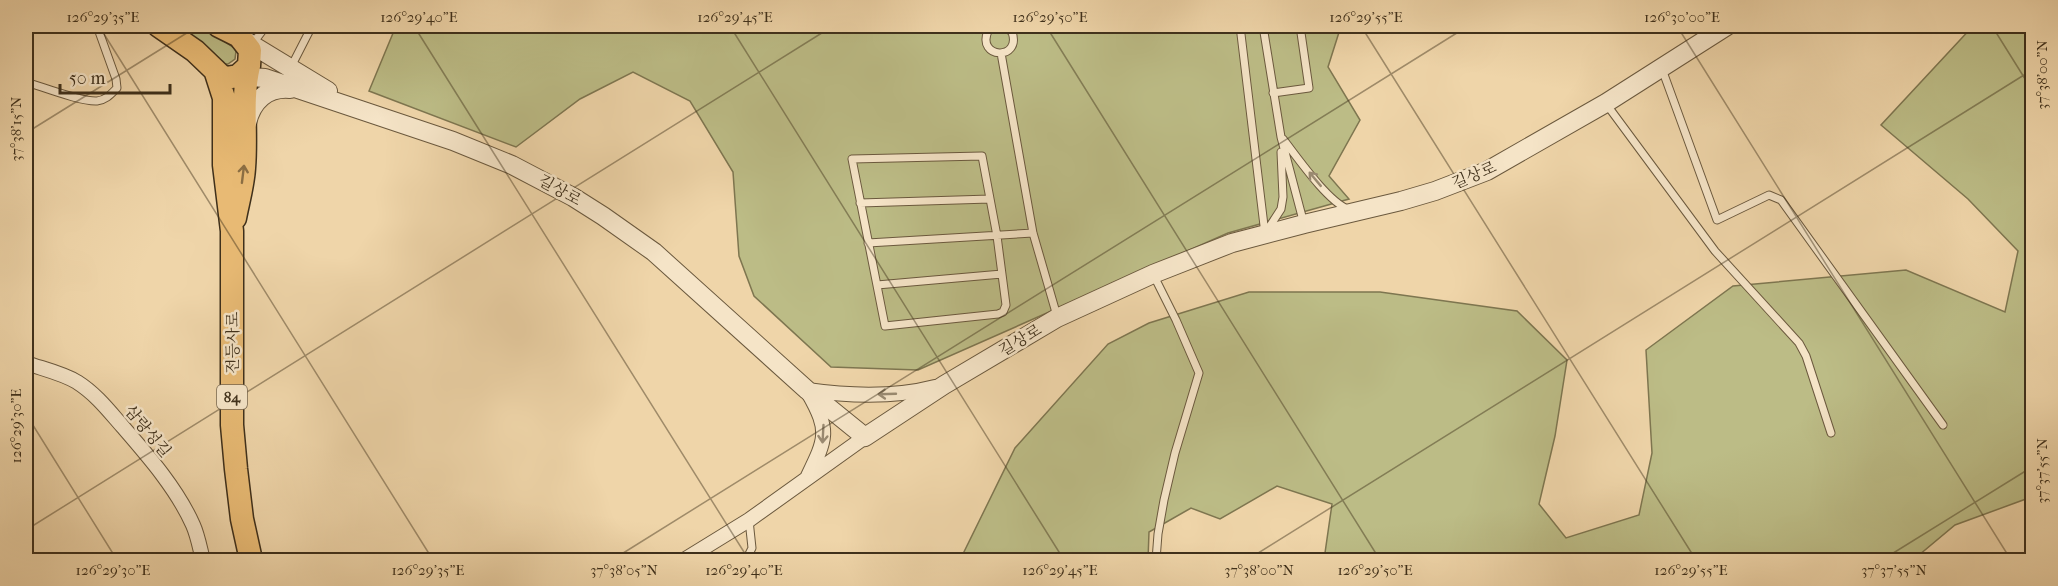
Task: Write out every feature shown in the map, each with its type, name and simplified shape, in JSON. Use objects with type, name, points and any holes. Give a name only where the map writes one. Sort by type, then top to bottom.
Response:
[{"type":"main road","points":[[159,26],[195,51],[226,78],[245,60],[219,26]]},
{"type":"main road","name":"전등사로","points":[[232,231],[244,170],[245,60]]},
{"type":"main road","name":"전등사로","points":[[215,70],[224,98],[224,165],[232,231],[232,425],[242,519],[251,561]]},
{"type":"street","name":"길상로","points":[[245,60],[266,78],[453,141],[512,165],[545,181],[603,216],[654,252],[807,390],[865,437],[944,385],[1057,318],[1153,274],[1232,243],[1435,191],[1487,171],[1606,103],[1727,26]]},
{"type":"street","name":"길상로","points":[[245,60],[290,69],[371,115]]},
{"type":"street","points":[[246,128],[253,106],[267,93],[282,88],[297,89]]},
{"type":"street","name":"삼랑성길","points":[[26,363],[76,381],[106,407],[147,455],[180,501],[193,525],[203,561]]},
{"type":"street","points":[[807,390],[843,395],[891,394],[918,392],[944,385]]},
{"type":"street","points":[[807,390],[823,422],[824,437],[807,479]]},
{"type":"street","points":[[684,561],[749,520],[865,437]]},
{"type":"lane","points":[[26,82],[87,100],[98,101],[109,97],[117,88],[116,79],[97,26]]},
{"type":"lane","points":[[245,60],[266,26]]},
{"type":"lane","points":[[290,69],[312,26]]},
{"type":"lane","points":[[997,26],[988,31],[986,40],[992,51],[1001,53],[1010,49],[1014,41],[1012,32],[1003,26]]},
{"type":"lane","points":[[1240,26],[1265,234]]},
{"type":"lane","points":[[1263,26],[1272,93],[1281,137],[1304,224]]},
{"type":"lane","points":[[1272,93],[1309,88],[1300,26]]},
{"type":"lane","points":[[1001,53],[1033,233],[1057,318]]},
{"type":"lane","points":[[1662,69],[1717,220],[1768,195],[1781,200],[1943,425]]},
{"type":"lane","points":[[1606,103],[1714,251],[1799,344],[1806,356],[1831,433]]},
{"type":"lane","points":[[1265,234],[1281,209],[1283,197],[1281,137]]},
{"type":"lane","points":[[1281,137],[1330,196],[1340,206],[1356,212]]},
{"type":"lane","points":[[982,156],[990,199],[998,236],[1006,305],[1003,312],[885,326],[852,159],[982,156]]},
{"type":"lane","points":[[860,203],[990,199]]},
{"type":"lane","points":[[868,243],[1033,233]]},
{"type":"lane","points":[[876,285],[1002,274]]},
{"type":"lane","points":[[1153,274],[1199,373],[1175,453],[1164,500],[1156,561]]},
{"type":"lane","points":[[746,561],[752,548],[749,520]]},
{"type":"green space","points":[[177,26],[201,26],[234,48],[235,59],[224,64]]},
{"type":"green space","points":[[396,26],[1341,26],[1328,67],[1360,120],[1329,176],[1349,199],[1228,233],[918,370],[831,367],[754,296],[739,256],[733,172],[690,101],[633,72],[580,99],[516,147],[369,91]]},
{"type":"green space","points":[[1973,26],[2032,26],[2032,506],[2026,499],[1955,525],[1913,560],[1324,560],[1332,504],[1277,486],[1220,519],[1191,508],[1149,532],[1148,560],[960,560],[1015,448],[1108,344],[1149,323],[1249,292],[1380,292],[1517,311],[1567,360],[1555,436],[1539,504],[1566,538],[1639,515],[1652,453],[1646,350],[1733,286],[1906,270],[2005,312],[2018,251],[1968,199],[1881,125]]}]
